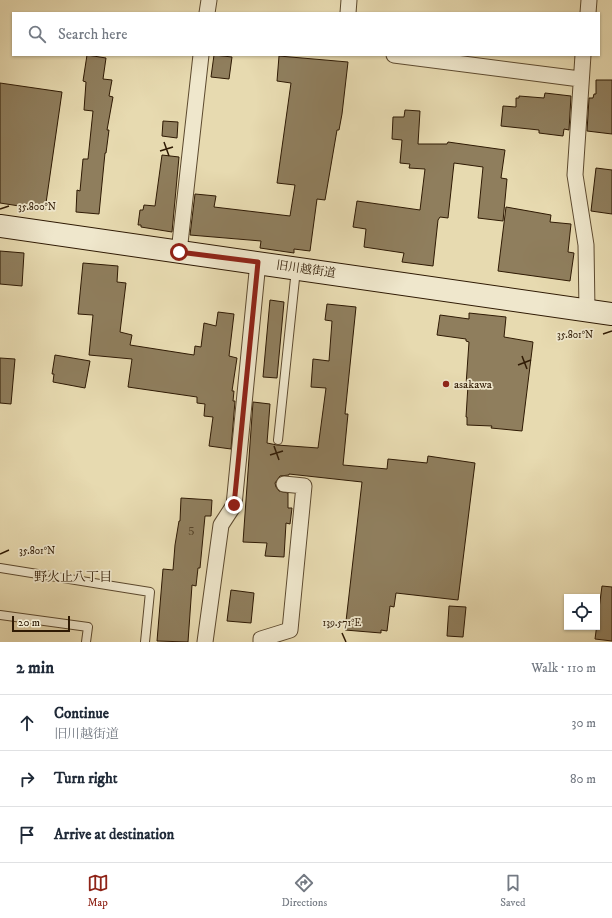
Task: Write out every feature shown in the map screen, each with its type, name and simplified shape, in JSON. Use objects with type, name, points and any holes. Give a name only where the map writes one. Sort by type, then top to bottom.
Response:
[{"type":"main road","name":"旧川越街道","points":[[0,226],[612,314]]},
{"type":"street","points":[[207,12],[209,0]]},
{"type":"street","points":[[348,12],[349,0]]},
{"type":"street","points":[[588,12],[589,0]]},
{"type":"street","points":[[179,252],[201,56]]},
{"type":"street","points":[[402,56],[580,79]]},
{"type":"street","points":[[583,56],[580,79],[575,175],[586,245],[587,310]]},
{"type":"street","points":[[205,642],[221,525],[234,505],[258,262]]},
{"type":"street","points":[[261,642],[261,639],[290,630],[304,486],[284,484]]},
{"type":"lane","points":[[278,440],[297,268]]},
{"type":"lane","points":[[0,568],[150,592],[145,642]]},
{"type":"lane","points":[[0,615],[88,627],[86,642]]},
{"type":"building","points":[[87,56],[106,58],[103,79],[112,80],[109,96],[113,97],[107,130],[109,130],[105,153],[99,214],[76,212],[77,190],[80,191],[83,159],[88,159],[93,111],[84,110],[86,82],[83,81]]},
{"type":"building","points":[[214,56],[232,57],[229,79],[211,77]]},
{"type":"building","points":[[279,56],[348,62],[342,114],[339,130],[337,130],[325,200],[317,199],[310,251],[294,249],[294,253],[260,248],[261,241],[190,235],[195,194],[216,196],[214,207],[290,216],[295,185],[277,183],[291,83],[277,81]]},
{"type":"building","points":[[596,80],[612,80],[612,134],[587,131],[589,98],[593,98],[594,94],[596,94]]},
{"type":"building","points":[[0,83],[62,92],[45,210],[0,203]]},
{"type":"building","points":[[545,93],[571,96],[569,130],[564,129],[563,136],[539,133],[539,130],[501,126],[503,106],[516,107],[516,98],[519,98],[519,96],[544,98]]},
{"type":"building","points":[[405,110],[420,111],[418,144],[447,144],[448,142],[505,150],[501,178],[507,179],[503,221],[478,218],[483,167],[454,163],[448,218],[440,217],[438,220],[433,266],[402,262],[404,253],[364,247],[366,229],[353,227],[357,201],[420,210],[425,169],[409,168],[410,164],[400,163],[402,140],[392,139],[393,117],[404,117]]},
{"type":"building","points":[[163,121],[178,122],[177,138],[162,136]]},
{"type":"building","points":[[162,155],[179,157],[172,232],[141,227],[141,225],[138,225],[140,210],[143,210],[144,205],[155,206]]},
{"type":"building","points":[[596,168],[612,170],[612,214],[591,211]]},
{"type":"building","points":[[506,207],[551,215],[550,222],[571,224],[568,252],[574,253],[570,281],[498,271]]},
{"type":"building","points":[[0,251],[24,253],[22,286],[0,284]]},
{"type":"building","points":[[83,263],[118,266],[117,282],[126,283],[120,332],[132,335],[130,345],[194,355],[195,346],[201,347],[204,323],[216,326],[218,312],[234,314],[229,356],[237,358],[232,391],[234,391],[233,401],[235,401],[231,449],[209,446],[213,417],[204,416],[205,404],[197,403],[197,397],[128,387],[132,359],[89,355],[93,315],[78,314]]},
{"type":"building","points":[[270,300],[284,302],[277,378],[263,377]]},
{"type":"building","points":[[327,304],[356,307],[345,414],[348,414],[343,465],[387,469],[388,459],[427,463],[428,456],[475,463],[458,600],[396,593],[394,607],[390,606],[387,631],[381,630],[381,633],[345,630],[362,482],[289,474],[280,476],[275,483],[276,487],[279,491],[288,493],[288,508],[292,508],[290,524],[286,523],[284,557],[265,556],[267,543],[243,542],[253,402],[270,404],[267,443],[318,448],[326,388],[311,387],[313,359],[329,361],[332,321],[325,320]]},
{"type":"building","points":[[469,313],[506,317],[504,337],[533,342],[522,431],[491,428],[492,426],[467,425],[468,385],[466,385],[469,342],[466,341],[466,339],[437,335],[440,315],[469,319]]},
{"type":"building","points":[[55,355],[90,361],[85,388],[53,382],[54,374],[52,374]]},
{"type":"building","points":[[0,358],[15,359],[11,404],[0,403]]},
{"type":"building","points":[[181,498],[212,500],[211,516],[205,516],[200,568],[198,568],[196,586],[192,585],[188,642],[157,641],[163,569],[173,570],[175,545],[180,521]]},
{"type":"building","points":[[602,586],[612,587],[612,641],[595,639],[596,630],[600,630],[600,601]]},
{"type":"building","points":[[231,590],[254,593],[251,623],[227,621]]},
{"type":"building","points":[[449,606],[466,607],[463,637],[447,636]]},
{"type":"place","name":"asakawa","points":[[446,384]]},
{"type":"district","name":"野火止八丁目","points":[[73,576]]},
{"type":"route","points":[[179,252],[258,262],[234,505]]}]
